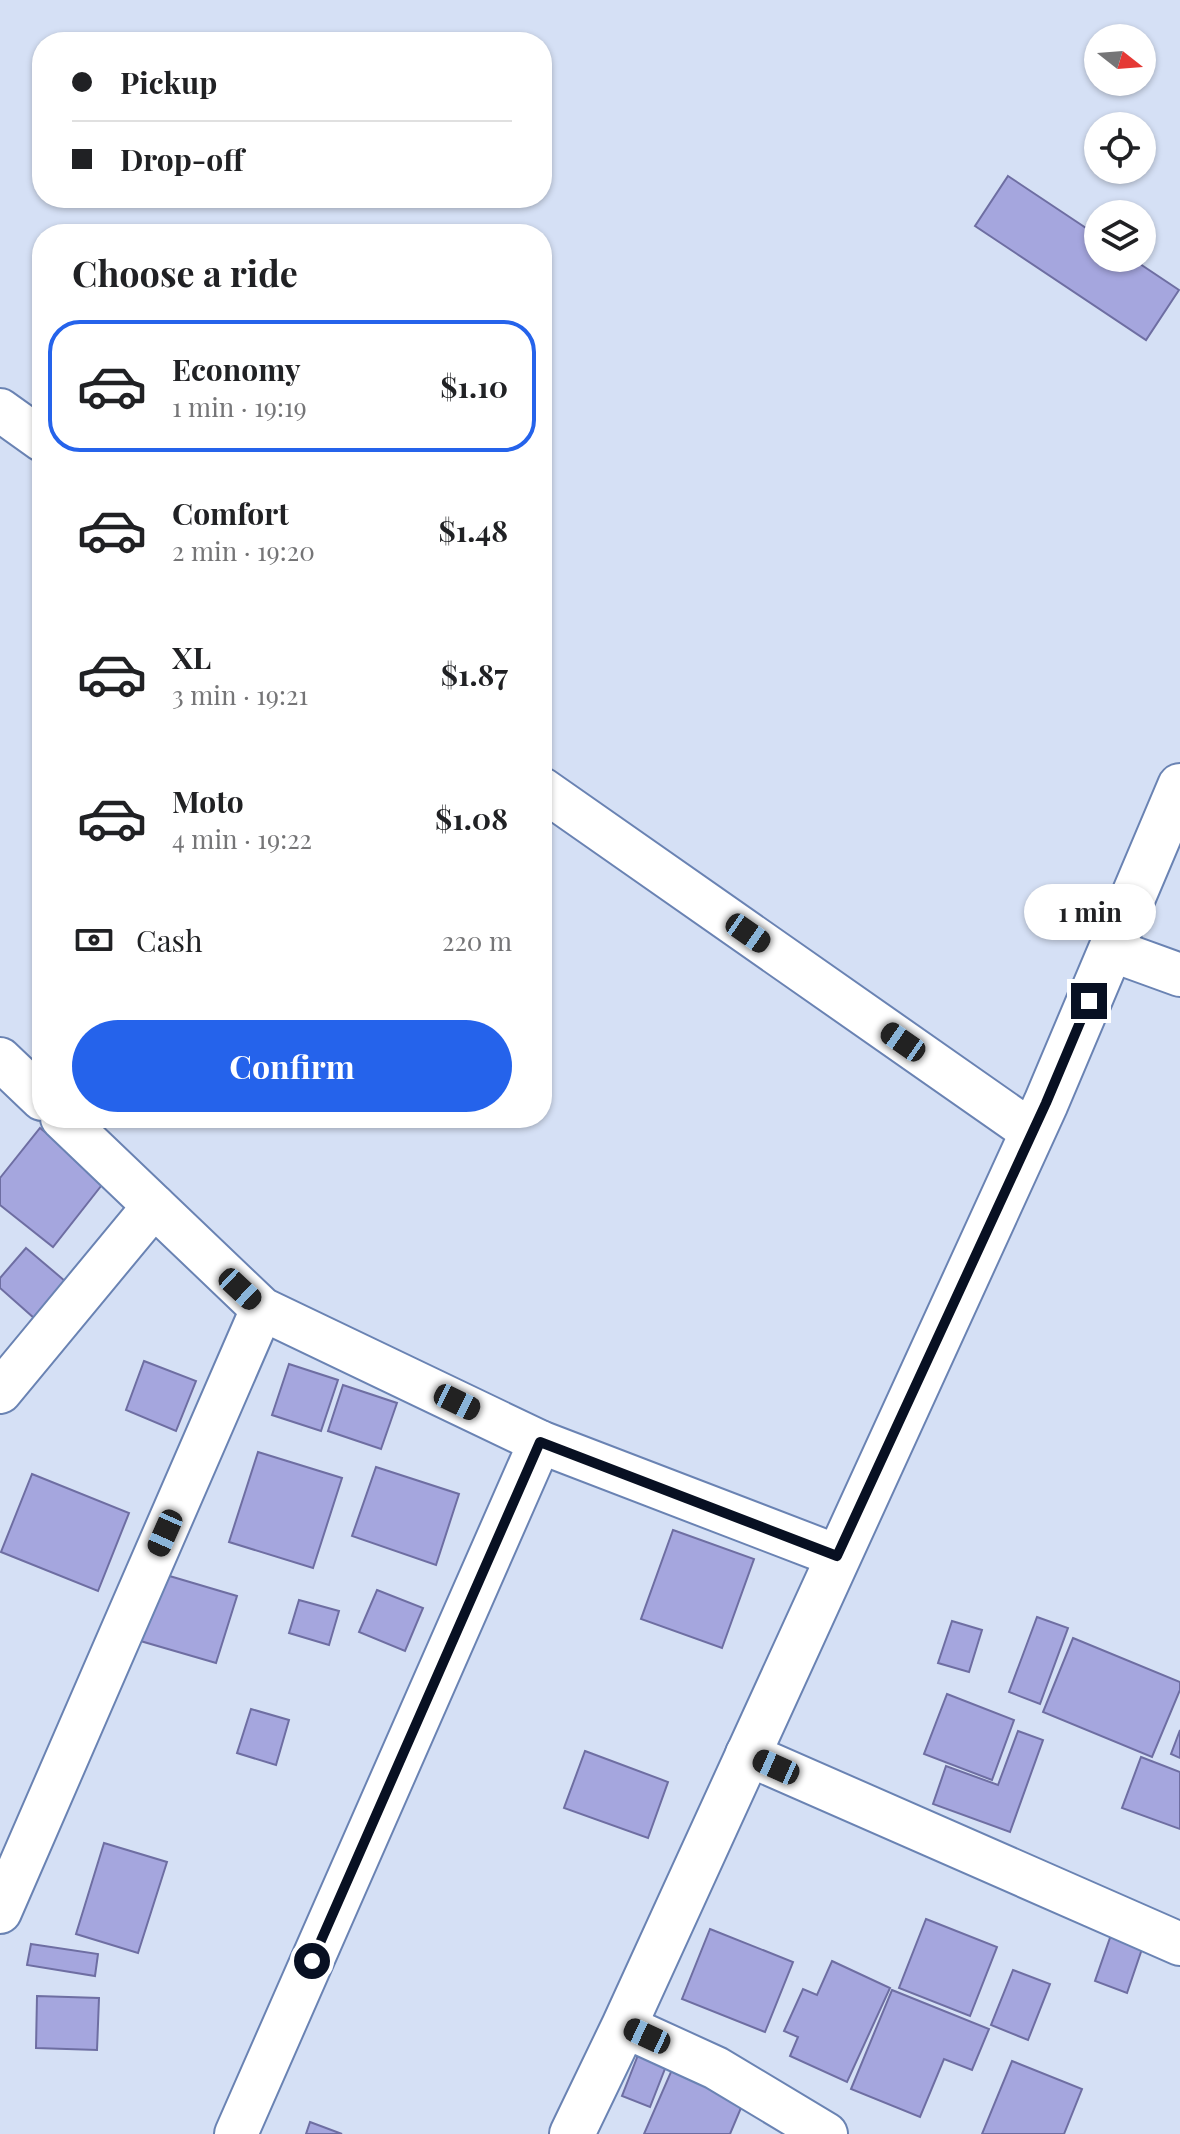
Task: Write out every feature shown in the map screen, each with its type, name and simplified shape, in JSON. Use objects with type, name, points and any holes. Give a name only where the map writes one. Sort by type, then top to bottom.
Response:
[{"type":"street","points":[[0,410],[32,433]]},
{"type":"street","points":[[572,2134],[1032,1132],[1180,786]]},
{"type":"street","points":[[552,796],[1032,1132]]},
{"type":"street","points":[[1111,950],[1180,975]]},
{"type":"street","points":[[0,1059],[32,1089]]},
{"type":"street","points":[[72,1128],[262,1309],[540,1442],[837,1556]]},
{"type":"street","points":[[0,1392],[154,1206]]},
{"type":"street","points":[[0,1912],[10,1868],[262,1309]]},
{"type":"street","points":[[236,2134],[540,1442]]},
{"type":"street","points":[[747,1754],[1180,1944]]},
{"type":"street","points":[[624,2026],[716,2068],[826,2134]]},
{"type":"building","points":[[1008,176],[1084,227],[1084,272],[1152,272],[1179,290],[1146,340],[975,226]]},
{"type":"building","points":[[40,1128],[105,1181],[53,1247],[0,1205],[0,1178]]},
{"type":"building","points":[[26,1248],[65,1281],[34,1318],[0,1288],[0,1278]]},
{"type":"building","points":[[144,1361],[196,1381],[176,1431],[126,1410]]},
{"type":"building","points":[[289,1364],[338,1380],[321,1431],[272,1415]]},
{"type":"building","points":[[343,1385],[397,1403],[381,1449],[328,1431]]},
{"type":"building","points":[[258,1452],[342,1478],[313,1568],[229,1542]]},
{"type":"building","points":[[376,1467],[459,1494],[436,1565],[352,1536]]},
{"type":"building","points":[[32,1474],[129,1513],[98,1591],[1,1552]]},
{"type":"building","points":[[673,1530],[754,1559],[722,1648],[641,1619]]},
{"type":"building","points":[[156,1572],[237,1596],[216,1663],[137,1640]]},
{"type":"building","points":[[377,1590],[423,1608],[405,1651],[359,1632]]},
{"type":"building","points":[[299,1600],[339,1611],[329,1645],[289,1633]]},
{"type":"building","points":[[1037,1617],[1068,1628],[1040,1704],[1009,1692]]},
{"type":"building","points":[[952,1621],[982,1630],[969,1672],[938,1663]]},
{"type":"building","points":[[1073,1638],[1180,1682],[1180,1690],[1152,1757],[1043,1712]]},
{"type":"building","points":[[947,1694],[1014,1720],[992,1780],[924,1754]]},
{"type":"building","points":[[251,1709],[289,1720],[276,1765],[237,1753]]},
{"type":"building","points":[[1180,1730],[1180,1758],[1171,1754]]},
{"type":"building","points":[[1018,1731],[1043,1740],[1010,1832],[933,1804],[946,1766],[998,1785]]},
{"type":"building","points":[[585,1751],[668,1782],[648,1838],[564,1808]]},
{"type":"building","points":[[1141,1757],[1180,1772],[1180,1829],[1122,1808]]},
{"type":"building","points":[[104,1843],[167,1862],[138,1953],[76,1934]]},
{"type":"building","points":[[926,1919],[997,1947],[970,2016],[899,1988]]},
{"type":"building","points":[[710,1929],[793,1962],[765,2032],[682,1999]]},
{"type":"building","points":[[1112,1932],[1144,1943],[1127,1993],[1095,1981]]},
{"type":"building","points":[[31,1944],[98,1954],[95,1976],[27,1965]]},
{"type":"building","points":[[832,1961],[890,1988],[847,2082],[790,2056],[798,2037],[784,2031],[803,1989],[817,1995]]},
{"type":"building","points":[[1013,1970],[1050,1984],[1028,2040],[991,2025]]},
{"type":"building","points":[[892,1990],[989,2029],[972,2070],[944,2059],[920,2117],[851,2089]]},
{"type":"building","points":[[37,1996],[99,1998],[97,2050],[36,2048]]},
{"type":"building","points":[[640,2050],[668,2061],[650,2107],[622,2096]]},
{"type":"building","points":[[1012,2061],[1082,2089],[1064,2134],[982,2134]]},
{"type":"building","points":[[674,2065],[746,2096],[730,2134],[644,2134]]},
{"type":"building","points":[[310,2122],[342,2134],[306,2134]]},
{"type":"route","points":[[312,1961],[540,1442],[837,1556],[1046,1103],[1089,1001]]}]
